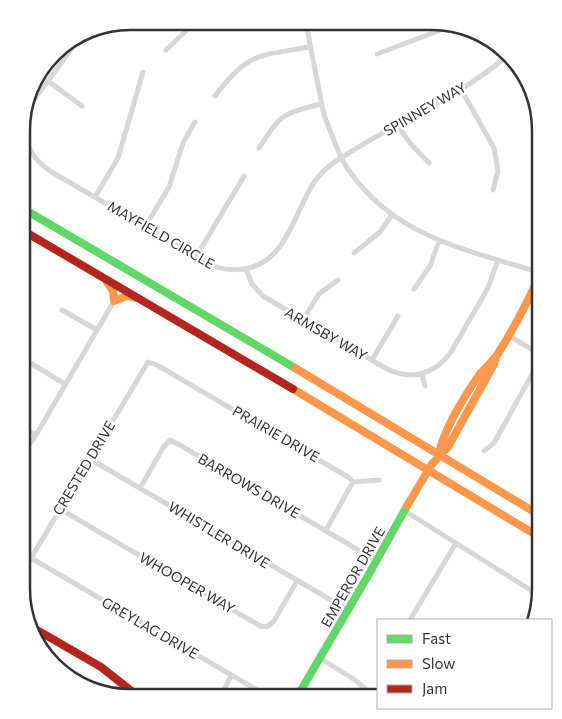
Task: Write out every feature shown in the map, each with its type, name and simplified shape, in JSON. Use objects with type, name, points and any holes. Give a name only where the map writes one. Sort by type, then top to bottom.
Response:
[{"type":"main road","points":[[30,213],[439,454],[532,511]]},
{"type":"main road","points":[[30,235],[429,469],[532,533]]},
{"type":"main road","points":[[105,278],[114,291],[114,301],[127,296],[140,299]]},
{"type":"main road","name":"EMPEROR DRIVE","points":[[302,689],[439,454],[441,443],[474,383],[490,361],[496,357],[532,293]]},
{"type":"main road","points":[[40,632],[122,681],[130,689]]},
{"type":"street","points":[[166,50],[187,30]]},
{"type":"street","points":[[307,30],[321,104],[329,131],[341,158],[364,190],[392,215],[414,229],[439,241],[532,270]]},
{"type":"street","points":[[377,54],[438,30]]},
{"type":"street","points":[[215,96],[234,73],[249,61],[266,54],[310,46]]},
{"type":"street","name":"MAYFIELD CIRCLE","points":[[34,102],[73,48]]},
{"type":"street","name":"SPINNEY WAY","points":[[341,158],[461,89],[503,59]]},
{"type":"street","points":[[95,197],[118,158],[143,72]]},
{"type":"street","points":[[48,81],[82,106]]},
{"type":"street","points":[[461,89],[494,148],[498,171],[493,190]]},
{"type":"street","points":[[259,148],[271,128],[287,113],[321,104]]},
{"type":"street","points":[[146,227],[169,187],[184,143],[195,122]]},
{"type":"street","points":[[397,125],[410,143],[429,163]]},
{"type":"street","name":"MAYFIELD CIRCLE","points":[[30,150],[39,162],[50,171],[196,257],[220,269],[246,269],[263,262],[276,252],[287,236],[316,179],[341,158]]},
{"type":"street","points":[[196,257],[244,176]]},
{"type":"street","points":[[354,253],[380,232],[392,215]]},
{"type":"street","points":[[414,289],[430,266],[439,241]]},
{"type":"street","points":[[425,386],[422,374],[439,366],[451,352],[488,288],[498,260]]},
{"type":"street","name":"ARMSBY WAY","points":[[246,269],[252,284],[263,296],[303,320],[396,373],[422,374]]},
{"type":"street","points":[[303,320],[319,294],[338,280]]},
{"type":"street","points":[[30,444],[114,301]]},
{"type":"street","points":[[62,310],[97,330]]},
{"type":"street","points":[[372,360],[398,316]]},
{"type":"street","points":[[508,335],[532,350]]},
{"type":"street","name":"CRESTED DRIVE","points":[[31,558],[148,362]]},
{"type":"street","name":"PRAIRIE DRIVE","points":[[148,362],[157,365],[348,477],[353,482]]},
{"type":"street","points":[[30,363],[65,384]]},
{"type":"street","points":[[484,451],[494,442],[532,372]]},
{"type":"street","points":[[30,432],[36,435]]},
{"type":"street","name":"BARROWS DRIVE","points":[[140,488],[163,448],[170,440],[377,561]]},
{"type":"street","name":"WHISTLER DRIVE","points":[[90,459],[348,610]]},
{"type":"street","points":[[326,530],[353,482],[379,480]]},
{"type":"street","name":"WHOOPER WAY","points":[[60,508],[260,626],[267,627],[274,621],[297,581]]},
{"type":"street","points":[[405,512],[532,591]]},
{"type":"street","points":[[411,619],[456,543]]},
{"type":"street","name":"GREYLAG DRIVE","points":[[31,558],[255,689]]},
{"type":"street","points":[[320,658],[355,680],[366,689]]},
{"type":"street","points":[[223,689],[231,676]]},
{"type":"street","points":[[117,688],[122,681]]},
{"type":"traffic: fast","points":[[30,213],[295,368]]},
{"type":"traffic: fast","points":[[302,689],[407,506]]},
{"type":"traffic: slow","points":[[107,282],[113,291],[114,301],[127,296],[137,298]]},
{"type":"traffic: slow","points":[[439,454],[445,435],[461,403],[479,375],[495,358],[532,291]]},
{"type":"traffic: slow","points":[[407,506],[432,464],[448,447],[494,364],[496,357]]},
{"type":"traffic: slow","points":[[295,368],[532,511]]},
{"type":"traffic: slow","points":[[293,389],[532,533]]},
{"type":"traffic: jam","points":[[30,235],[293,389]]},
{"type":"traffic: jam","points":[[40,632],[101,667],[129,689]]}]
